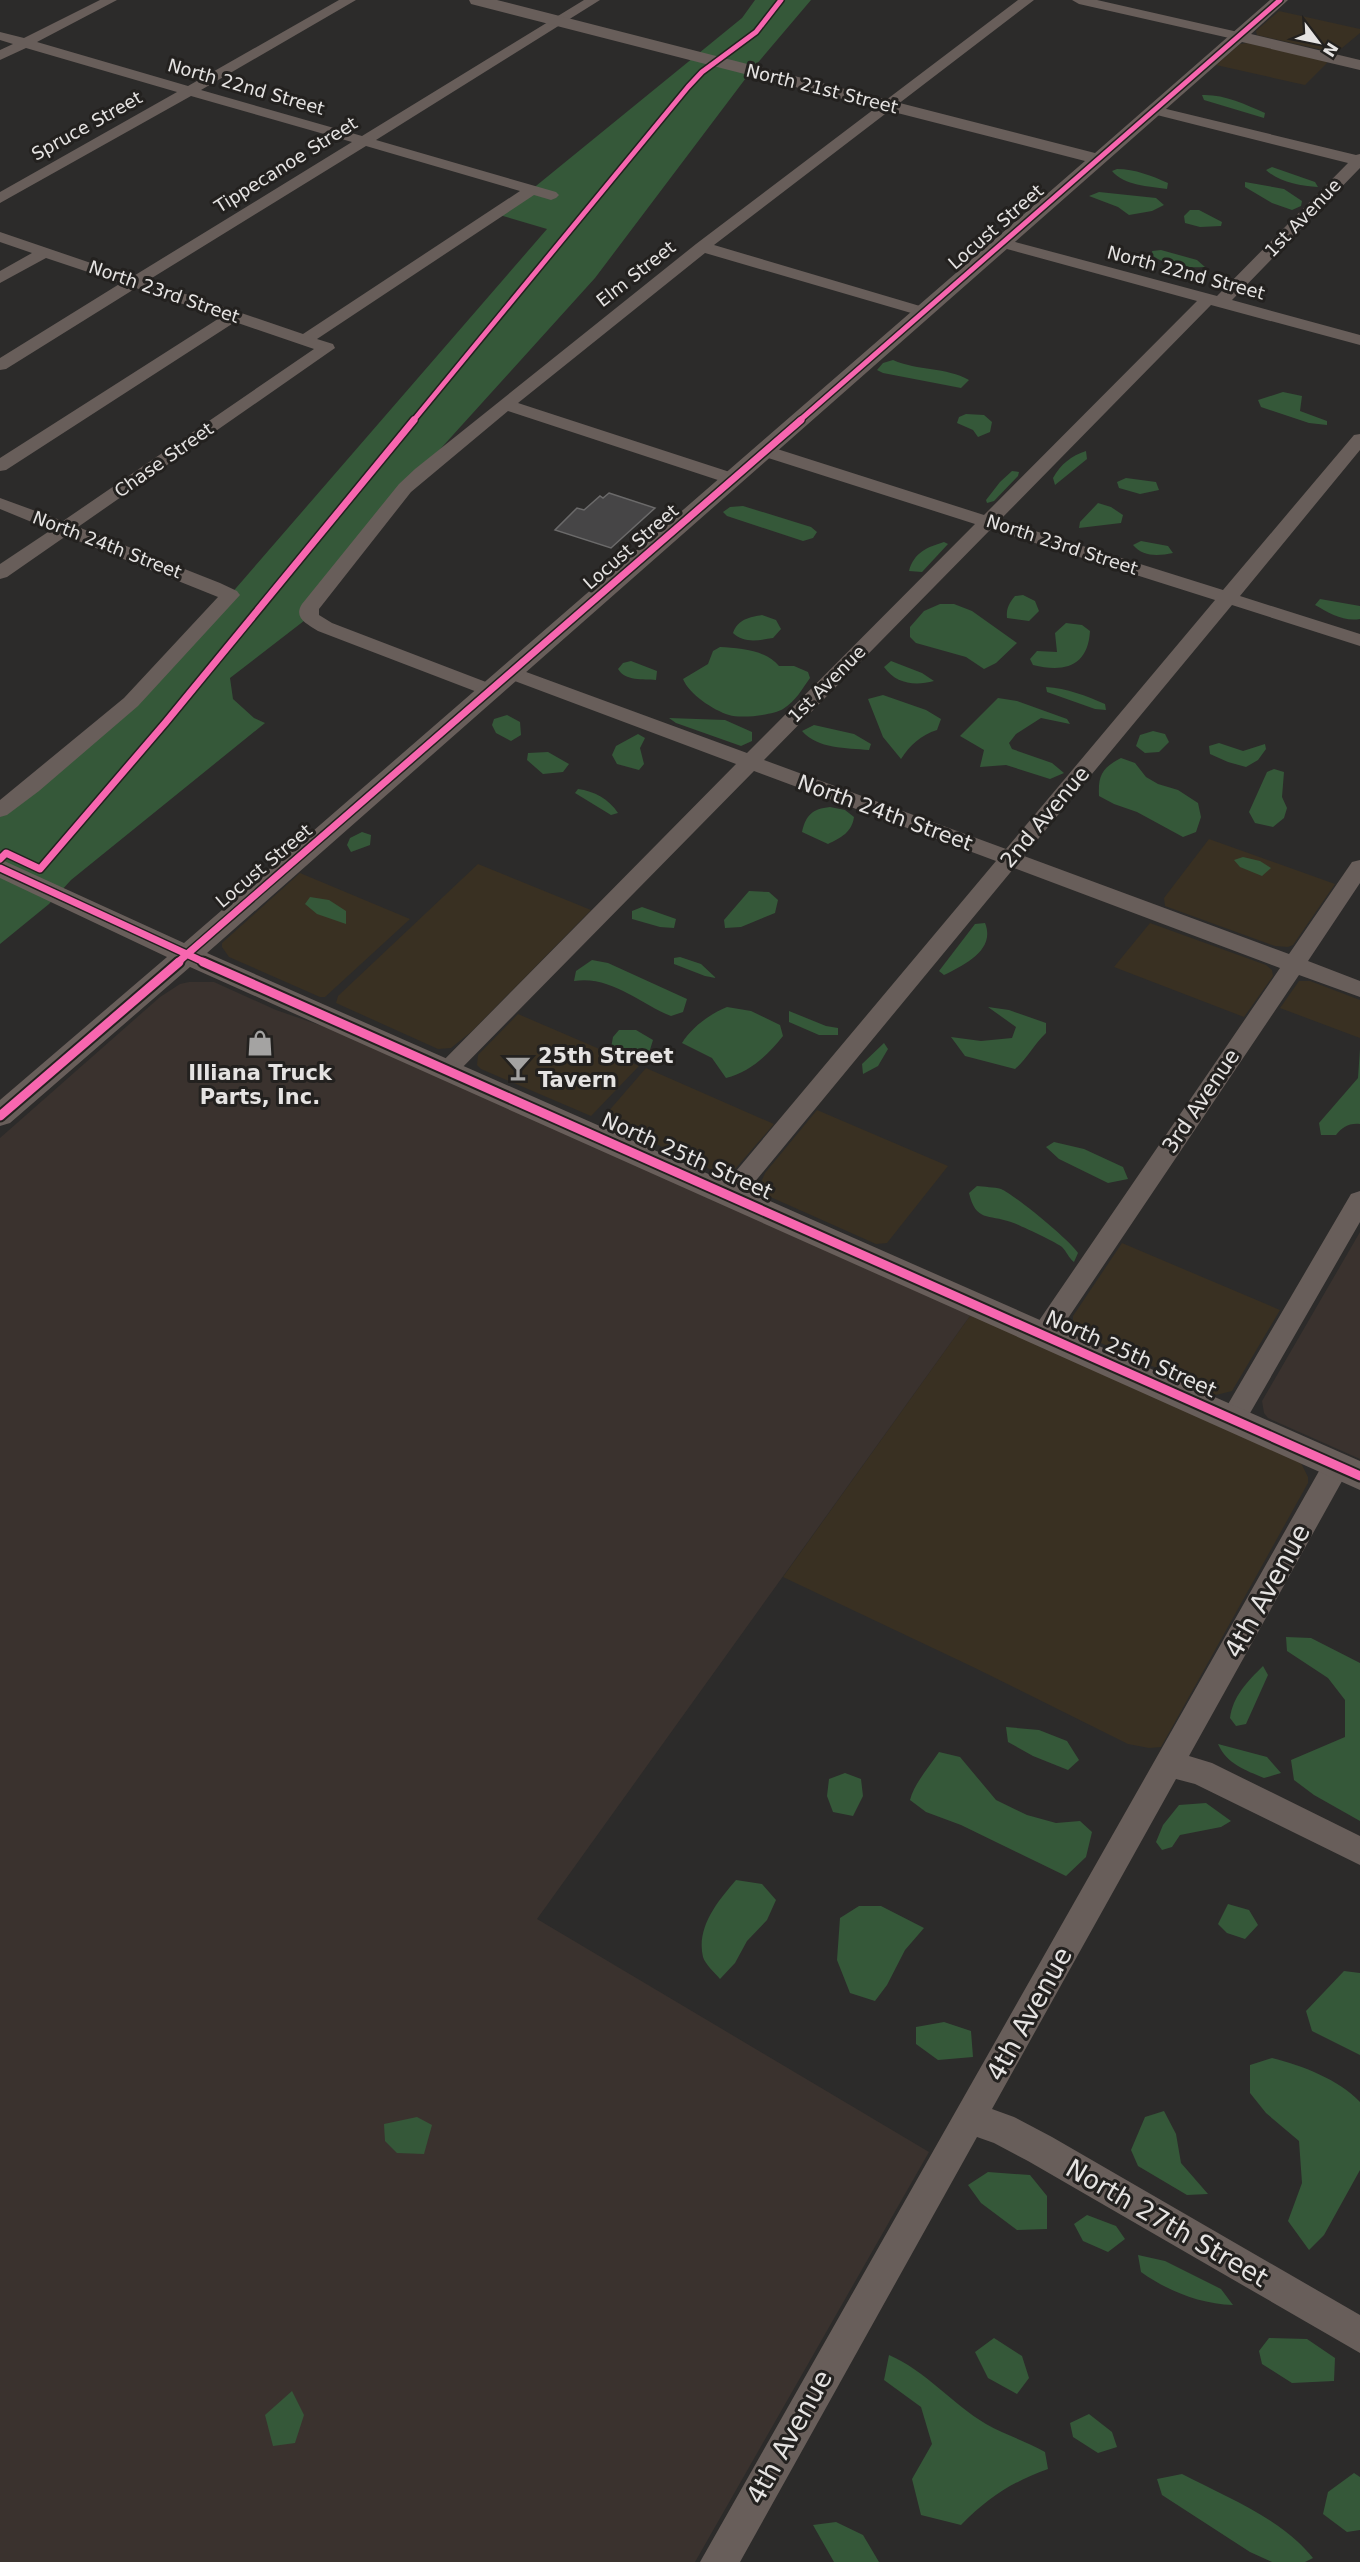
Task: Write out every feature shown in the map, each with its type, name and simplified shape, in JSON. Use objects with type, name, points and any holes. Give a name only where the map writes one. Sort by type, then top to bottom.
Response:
[{"type":"street","points":[[0,56],[110,0]]},
{"type":"street","name":"Spruce Street","points":[[0,198],[349,0]]},
{"type":"street","name":"North 21st Street","points":[[477,0],[1098,159]]},
{"type":"street","name":"Tippecanoe Street","points":[[0,365],[593,0]]},
{"type":"street","name":"Elm Street","points":[[492,691],[337,632],[309,617],[309,608],[405,488],[421,473],[702,247],[1027,0]]},
{"type":"street","points":[[1079,0],[1360,64]]},
{"type":"street","name":"Locust Street","points":[[0,1116],[492,691],[1280,0]]},
{"type":"street","name":"North 22nd Street","points":[[0,36],[551,195]]},
{"type":"street","points":[[1154,110],[1359,160]]},
{"type":"street","name":"1st Avenue","points":[[447,1069],[988,521],[1359,160]]},
{"type":"street","points":[[305,340],[531,190]]},
{"type":"street","name":"North 23rd Street","points":[[0,237],[327,348]]},
{"type":"street","name":"North 22nd Street","points":[[1002,243],[1360,340]]},
{"type":"street","points":[[702,247],[924,312]]},
{"type":"street","points":[[0,278],[45,252]]},
{"type":"street","points":[[0,466],[234,316]]},
{"type":"street","name":"Chase Street","points":[[0,573],[327,348]]},
{"type":"street","points":[[506,405],[733,479]]},
{"type":"street","name":"2nd Avenue","points":[[730,1195],[1360,439]]},
{"type":"street","name":"North 23rd Street","points":[[765,451],[1360,640]]},
{"type":"street","name":"North 24th Street","points":[[0,503],[213,586],[230,595],[131,702],[32,786],[0,810]]},
{"type":"street","name":"North 24th Street","points":[[511,674],[1360,989]]},
{"type":"street","name":"3rd Avenue","points":[[1043,1335],[1360,867]]},
{"type":"street","name":"North 25th Street","points":[[0,868],[185,954],[1349,1471]]},
{"type":"street","points":[[1233,1419],[1360,1200]]},
{"type":"street","name":"4th Avenue","points":[[724,2560],[1169,1764],[1349,1471]]},
{"type":"street","points":[[1169,1764],[1201,1772],[1360,1851]]},
{"type":"street","name":"North 27th Street","points":[[970,2118],[1002,2129],[1040,2150],[1360,2335]]},
{"type":"shaded area","points":[[1279,11],[1360,29],[1360,33],[1336,53],[1257,35],[1256,31]]},
{"type":"shaded area","points":[[1247,43],[1327,63],[1305,85],[1216,65],[1240,44]]},
{"type":"shaded area","points":[[1209,839],[1335,884],[1293,945],[1275,946],[1165,906],[1164,898]]},
{"type":"shaded area","points":[[478,864],[591,910],[471,1032],[451,1048],[438,1049],[336,1003],[338,996]]},
{"type":"shaded area","points":[[300,873],[410,919],[325,997],[320,997],[229,957],[222,947],[222,943]]},
{"type":"shaded area","points":[[1150,923],[1266,965],[1272,970],[1273,976],[1244,1017],[1114,967]]},
{"type":"shaded area","points":[[1299,981],[1310,981],[1360,1000],[1360,1038],[1280,1008]]},
{"type":"shaded area","points":[[214,982],[276,1010],[351,1036],[972,1313],[537,1919],[929,2152],[695,2562],[0,2562],[0,1138],[160,997],[180,984]]},
{"type":"shaded area","points":[[518,1014],[639,1066],[591,1116],[481,1069],[477,1065],[478,1055]]},
{"type":"shaded area","points":[[646,1068],[774,1124],[736,1168],[718,1173],[607,1121],[607,1113]]},
{"type":"shaded area","points":[[817,1110],[948,1166],[887,1243],[876,1244],[766,1195],[764,1192],[762,1180],[765,1173]]},
{"type":"shaded area","points":[[1360,1232],[1360,1459],[1268,1418],[1264,1413],[1262,1401]]},
{"type":"shaded area","points":[[1122,1243],[1280,1310],[1232,1391],[1216,1395],[1079,1333],[1073,1327],[1073,1316]]},
{"type":"shaded area","points":[[972,1313],[1301,1463],[1308,1477],[1308,1483],[1161,1747],[1149,1748],[1128,1744],[783,1577]]},
{"type":"green space","points":[[755,0],[811,0],[755,66],[595,278],[405,488],[309,617],[230,678],[233,699],[254,718],[265,723],[71,880],[49,904],[0,944],[0,804],[131,702],[230,595],[547,229],[496,214],[531,190],[742,18]]},
{"type":"green space","points":[[1202,95],[1218,96],[1242,103],[1265,113],[1264,118],[1204,100]]},
{"type":"green space","points":[[1272,167],[1315,182],[1318,187],[1283,180],[1266,170]]},
{"type":"green space","points":[[1117,169],[1156,178],[1168,183],[1167,189],[1123,180],[1112,171]]},
{"type":"green space","points":[[1245,182],[1284,189],[1302,201],[1301,206],[1292,210],[1272,203],[1245,187]]},
{"type":"green space","points":[[1099,192],[1156,198],[1164,205],[1152,211],[1129,215],[1118,207],[1089,196]]},
{"type":"green space","points":[[1190,210],[1199,210],[1222,222],[1221,226],[1200,227],[1185,223],[1184,216]]},
{"type":"green space","points":[[1161,250],[1197,260],[1205,267],[1171,265],[1153,256],[1152,251]]},
{"type":"green space","points":[[893,360],[951,373],[969,380],[961,388],[877,370],[883,363]]},
{"type":"green space","points":[[1283,392],[1302,396],[1300,411],[1327,421],[1327,425],[1309,423],[1261,407],[1258,400]]},
{"type":"green space","points":[[966,414],[984,415],[992,422],[990,432],[978,437],[973,430],[957,423],[959,417]]},
{"type":"green space","points":[[1086,451],[1087,459],[1055,485],[1053,478],[1059,469],[1071,458]]},
{"type":"green space","points":[[1012,471],[1019,472],[1018,476],[994,501],[987,503],[986,500],[1000,482]]},
{"type":"green space","points":[[1126,478],[1156,482],[1159,490],[1140,494],[1119,488],[1117,482]]},
{"type":"green space","points":[[1098,503],[1111,507],[1123,515],[1121,523],[1079,528],[1080,522]]},
{"type":"green space","points":[[743,506],[811,527],[817,532],[813,538],[803,541],[727,516],[723,512],[730,507]]},
{"type":"green space","points":[[1141,541],[1168,546],[1173,553],[1146,554],[1133,545]]},
{"type":"green space","points":[[944,542],[948,544],[922,572],[909,571],[918,555],[927,548]]},
{"type":"green space","points":[[1023,595],[1035,601],[1039,611],[1029,621],[1007,618],[1011,601],[1015,596]]},
{"type":"green space","points":[[1320,599],[1360,606],[1360,619],[1342,618],[1331,614],[1315,605]]},
{"type":"green space","points":[[940,604],[954,604],[972,611],[1017,643],[996,663],[984,669],[966,657],[916,643],[910,637],[910,627],[924,611]]},
{"type":"green space","points":[[762,615],[776,620],[781,629],[773,638],[747,640],[733,633],[741,622]]},
{"type":"green space","points":[[1066,623],[1082,625],[1090,631],[1085,652],[1080,659],[1065,667],[1033,665],[1030,659],[1037,651],[1057,652],[1055,633]]},
{"type":"green space","points":[[720,647],[760,653],[779,666],[794,666],[808,672],[810,678],[795,699],[783,709],[757,716],[729,715],[702,701],[690,690],[683,679],[708,664],[713,651]]},
{"type":"green space","points":[[631,661],[657,671],[656,680],[635,679],[621,673],[618,669],[623,663]]},
{"type":"green space","points":[[891,661],[922,673],[934,681],[913,683],[900,680],[884,667]]},
{"type":"green space","points":[[1046,687],[1091,698],[1105,704],[1106,710],[1095,709],[1047,692]]},
{"type":"green space","points":[[883,695],[926,710],[941,719],[937,730],[916,741],[901,759],[883,737],[868,699]]},
{"type":"green space","points":[[998,698],[1017,701],[1067,719],[1070,724],[1041,718],[1016,734],[1009,743],[1012,749],[1052,763],[1064,773],[1050,779],[1006,765],[980,767],[984,750],[960,736]]},
{"type":"green space","points":[[507,715],[520,722],[521,735],[511,741],[496,733],[492,725],[494,719]]},
{"type":"green space","points":[[669,718],[725,720],[752,732],[752,741],[741,746],[676,723]]},
{"type":"green space","points":[[814,725],[854,734],[871,744],[869,750],[842,748],[816,741],[802,731]]},
{"type":"green space","points":[[1153,731],[1165,734],[1169,742],[1159,752],[1145,753],[1136,746],[1140,735]]},
{"type":"green space","points":[[638,734],[645,738],[640,748],[644,764],[639,770],[617,764],[612,755],[616,746]]},
{"type":"green space","points":[[1219,743],[1243,751],[1265,744],[1266,749],[1258,760],[1246,767],[1210,754],[1209,746]]},
{"type":"green space","points":[[548,752],[569,764],[563,772],[543,774],[527,760],[528,753]]},
{"type":"green space","points":[[1121,758],[1135,763],[1146,777],[1158,784],[1178,790],[1198,803],[1201,817],[1196,832],[1183,837],[1137,812],[1099,796],[1102,773],[1109,765]]},
{"type":"green space","points":[[1274,769],[1284,772],[1282,797],[1287,808],[1284,818],[1273,827],[1255,823],[1249,812],[1267,772]]},
{"type":"green space","points":[[578,789],[601,796],[618,813],[611,815],[575,793]]},
{"type":"green space","points":[[830,807],[845,810],[854,817],[851,827],[845,834],[828,844],[802,832],[806,821],[814,811]]},
{"type":"green space","points":[[362,832],[371,835],[370,845],[351,852],[347,845],[350,838]]},
{"type":"green space","points":[[1243,857],[1260,861],[1271,868],[1262,876],[1240,867],[1234,860]]},
{"type":"green space","points":[[749,891],[769,892],[778,900],[775,913],[741,927],[725,928],[724,920]]},
{"type":"green space","points":[[310,897],[329,900],[346,911],[346,924],[317,914],[305,904]]},
{"type":"green space","points":[[642,907],[676,919],[674,928],[660,927],[632,919],[632,911]]},
{"type":"green space","points":[[985,923],[987,933],[982,949],[969,961],[944,975],[939,971],[975,924]]},
{"type":"green space","points":[[680,957],[701,964],[716,978],[674,964],[674,958]]},
{"type":"green space","points":[[592,960],[608,963],[687,999],[683,1012],[671,1016],[612,986],[587,980],[574,981],[576,971]]},
{"type":"green space","points":[[727,1007],[751,1011],[780,1025],[783,1036],[758,1062],[743,1072],[726,1078],[712,1058],[682,1043],[702,1022]]},
{"type":"green space","points":[[988,1007],[1009,1010],[1046,1023],[1046,1033],[1015,1069],[965,1056],[951,1037],[981,1041],[1012,1038],[1016,1027]]},
{"type":"green space","points":[[789,1011],[826,1026],[838,1028],[838,1035],[819,1035],[789,1022]]},
{"type":"green space","points":[[619,1030],[636,1030],[653,1040],[649,1053],[626,1057],[611,1048],[613,1037]]},
{"type":"green space","points":[[884,1043],[888,1049],[878,1066],[863,1074],[862,1064]]},
{"type":"green space","points":[[1360,1049],[1360,1124],[1346,1126],[1336,1135],[1321,1135],[1319,1123],[1358,1078]]},
{"type":"green space","points":[[1054,1142],[1084,1149],[1123,1167],[1128,1179],[1108,1183],[1059,1159],[1046,1147]]},
{"type":"green space","points":[[977,1186],[1001,1189],[1030,1209],[1078,1253],[1074,1262],[1062,1247],[1053,1242],[1015,1223],[979,1213],[969,1193]]},
{"type":"green space","points":[[1286,1637],[1311,1638],[1360,1663],[1360,1821],[1314,1795],[1294,1780],[1291,1760],[1345,1737],[1345,1700],[1328,1678],[1287,1651]]},
{"type":"green space","points":[[1263,1666],[1268,1675],[1246,1724],[1236,1726],[1230,1718],[1234,1703],[1246,1684]]},
{"type":"green space","points":[[1006,1727],[1039,1730],[1067,1741],[1079,1760],[1068,1770],[1033,1756],[1008,1742]]},
{"type":"green space","points":[[1218,1744],[1267,1757],[1281,1773],[1264,1778],[1250,1772],[1226,1757]]},
{"type":"green space","points":[[939,1752],[960,1757],[996,1800],[1027,1815],[1056,1823],[1080,1821],[1092,1832],[1086,1857],[1066,1876],[961,1825],[926,1812],[910,1800],[918,1782]]},
{"type":"green space","points":[[845,1773],[861,1779],[863,1796],[853,1816],[833,1812],[827,1796],[829,1779]]},
{"type":"green space","points":[[1206,1803],[1231,1821],[1221,1827],[1180,1835],[1172,1847],[1162,1850],[1156,1842],[1163,1825],[1179,1805]]},
{"type":"green space","points":[[736,1880],[762,1884],[776,1900],[767,1920],[747,1941],[735,1963],[720,1979],[703,1957],[703,1935],[710,1915]]},
{"type":"green space","points":[[1228,1904],[1249,1910],[1258,1925],[1245,1939],[1227,1933],[1218,1924]]},
{"type":"green space","points":[[859,1906],[881,1906],[924,1928],[905,1950],[887,1985],[875,2001],[850,1993],[837,1960],[840,1918]]},
{"type":"green space","points":[[1344,1971],[1360,1973],[1360,2055],[1312,2031],[1306,2011]]},
{"type":"green space","points":[[944,2022],[971,2031],[973,2057],[938,2060],[916,2044],[916,2027]]},
{"type":"green space","points":[[1272,2058],[1296,2065],[1331,2080],[1360,2102],[1360,2170],[1324,2235],[1309,2250],[1288,2221],[1302,2183],[1299,2141],[1266,2113],[1250,2093],[1250,2065]]},
{"type":"green space","points":[[1164,2111],[1176,2134],[1181,2163],[1208,2194],[1187,2195],[1138,2166],[1131,2150],[1145,2117]]},
{"type":"green space","points":[[417,2117],[432,2125],[424,2154],[397,2153],[385,2141],[384,2124]]},
{"type":"green space","points":[[988,2172],[1030,2175],[1047,2196],[1047,2229],[1017,2230],[981,2203],[968,2185]]},
{"type":"green space","points":[[1087,2215],[1116,2226],[1125,2239],[1108,2252],[1083,2241],[1074,2224]]},
{"type":"green space","points":[[1138,2255],[1165,2261],[1221,2289],[1233,2305],[1197,2299],[1162,2285],[1141,2272]]},
{"type":"green space","points":[[994,2338],[1022,2356],[1029,2378],[1017,2394],[988,2378],[975,2352]]},
{"type":"green space","points":[[1269,2338],[1307,2339],[1335,2358],[1334,2381],[1292,2383],[1262,2364],[1259,2351]]},
{"type":"green space","points":[[889,2355],[915,2370],[986,2424],[1045,2452],[1048,2469],[1001,2492],[981,2506],[961,2525],[921,2515],[912,2479],[932,2444],[921,2407],[884,2380]]},
{"type":"green space","points":[[292,2391],[304,2415],[295,2443],[273,2446],[265,2415]]},
{"type":"green space","points":[[1089,2414],[1112,2432],[1117,2447],[1098,2453],[1073,2437],[1070,2423]]},
{"type":"green space","points":[[1354,2473],[1360,2477],[1360,2530],[1347,2532],[1323,2514],[1328,2492]]},
{"type":"green space","points":[[1182,2474],[1269,2520],[1285,2531],[1313,2558],[1305,2562],[1272,2562],[1250,2552],[1162,2495],[1157,2479]]},
{"type":"green space","points":[[836,2522],[863,2535],[879,2562],[834,2562],[813,2525]]},
{"type":"building","points":[[609,493],[655,508],[611,548],[555,530],[577,508],[584,510],[600,496],[603,498]]},
{"type":"cycle path","points":[[0,859],[6,853],[40,869],[166,722],[688,87],[702,72],[756,32],[781,0]]},
{"type":"cycle path","points":[[0,1116],[331,831],[1280,0]]},
{"type":"cycle path","points":[[0,868],[185,954],[1360,1476]]},
{"type":"place","name":"Illiana Truck Parts, Inc.","points":[[260,1043]]},
{"type":"place","name":"25th Street Tavern","points":[[518,1068]]}]
